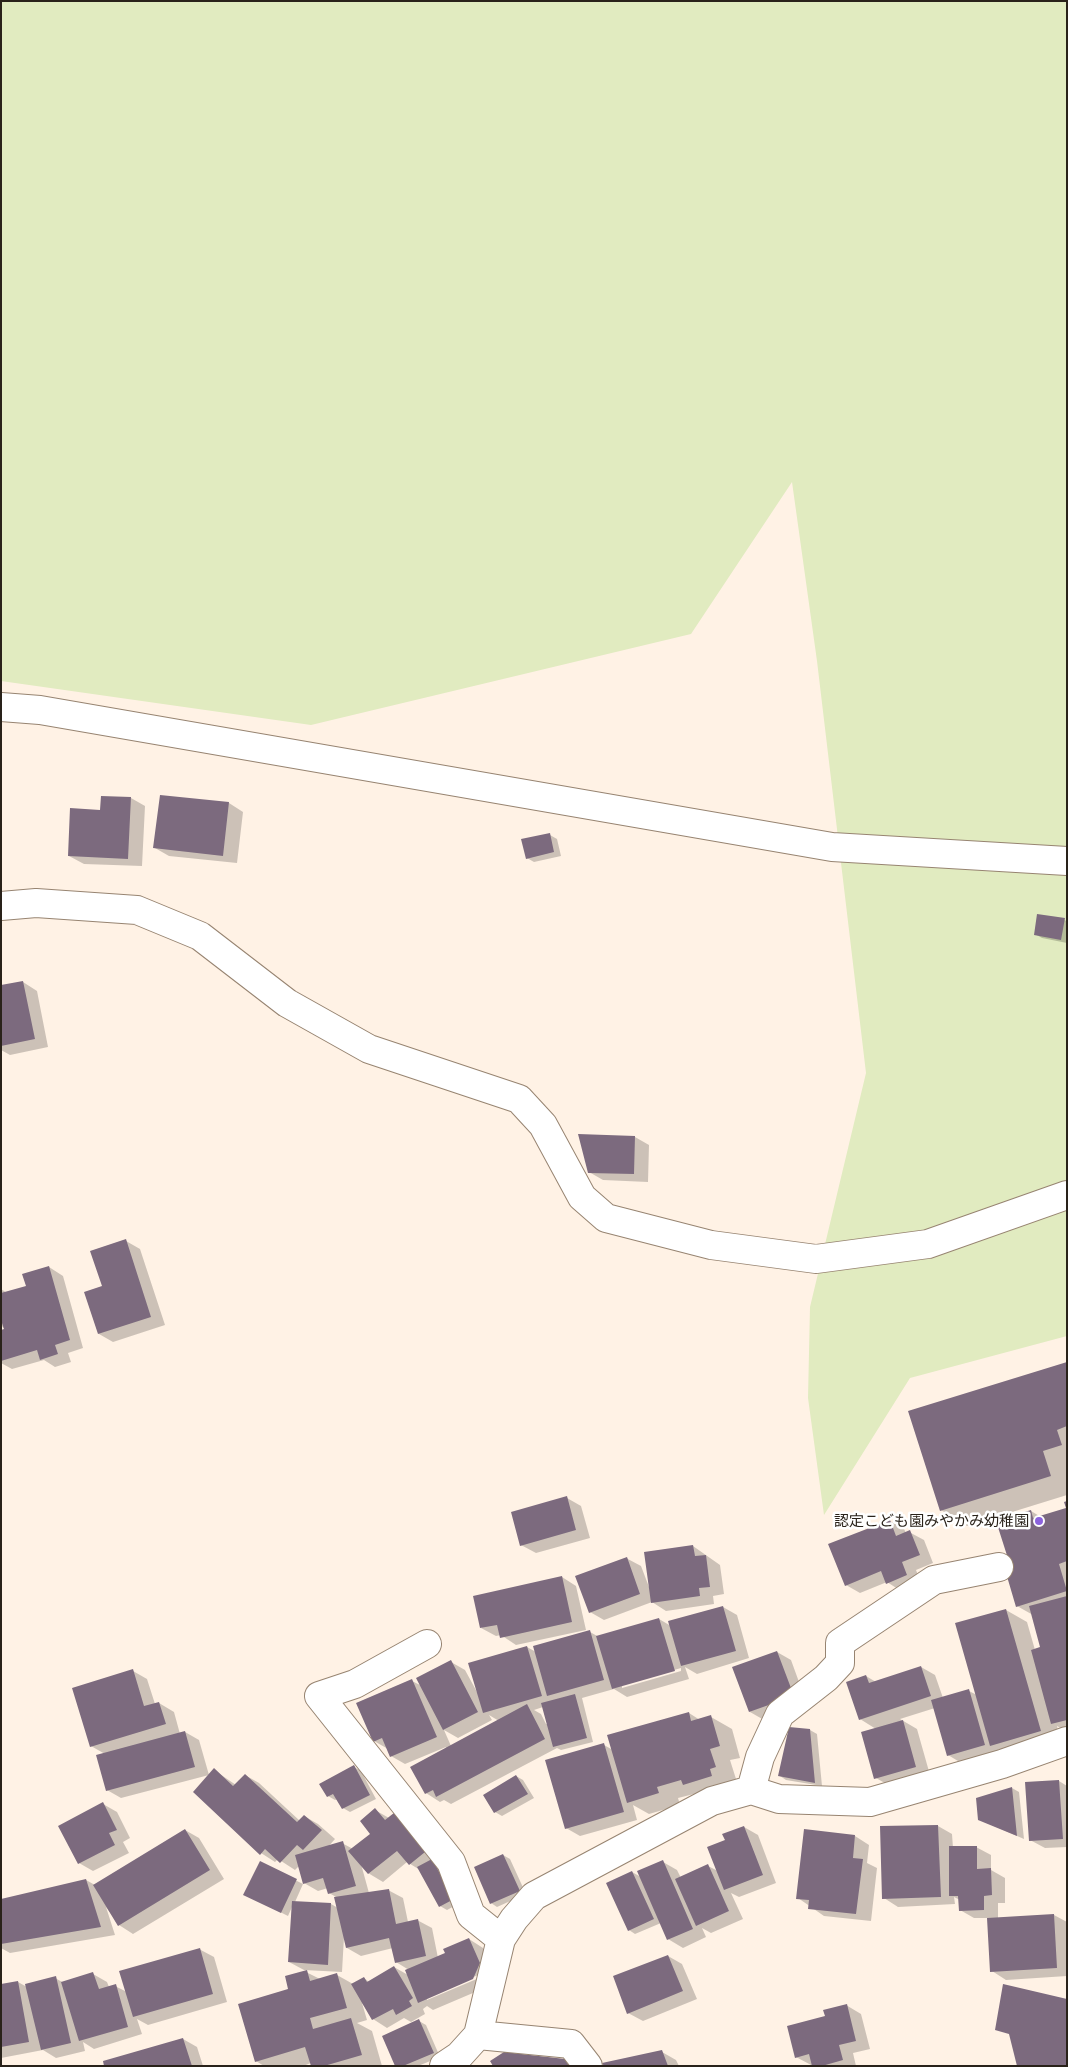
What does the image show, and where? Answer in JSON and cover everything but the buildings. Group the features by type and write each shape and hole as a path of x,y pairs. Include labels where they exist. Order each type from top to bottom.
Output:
{"street":[{"path":"1,707 50,712 832,847 1067,861"},
{"path":"1,906 36,903 137,910 200,936 287,1003 369,1049 519,1098 543,1125 582,1197 606,1218 711,1245 816,1259 928,1244 1067,1195"},
{"path":"751,1790 760,1757 780,1714 826,1678 840,1663 840,1644 934,1580 999,1567"},
{"path":"427,1644 355,1684 319,1696 452,1862 471,1915 501,1939"},
{"path":"444,2066 459,2056 478,2035 501,1939 514,1919 534,1896 712,1801 751,1790 779,1798 870,1802 1002,1764 1067,1741"},
{"path":"478,2035 571,2044 588,2066"}],"green space":[{"path":"1,1 1067,1 1067,1336 910,1378 824,1515 808,1398 810,1307 866,1073 817,661 792,482 691,634 311,725 1,681"}],"place":[{"name":"認定こども園みやかみ幼稚園","path":"1039,1521"}]}
